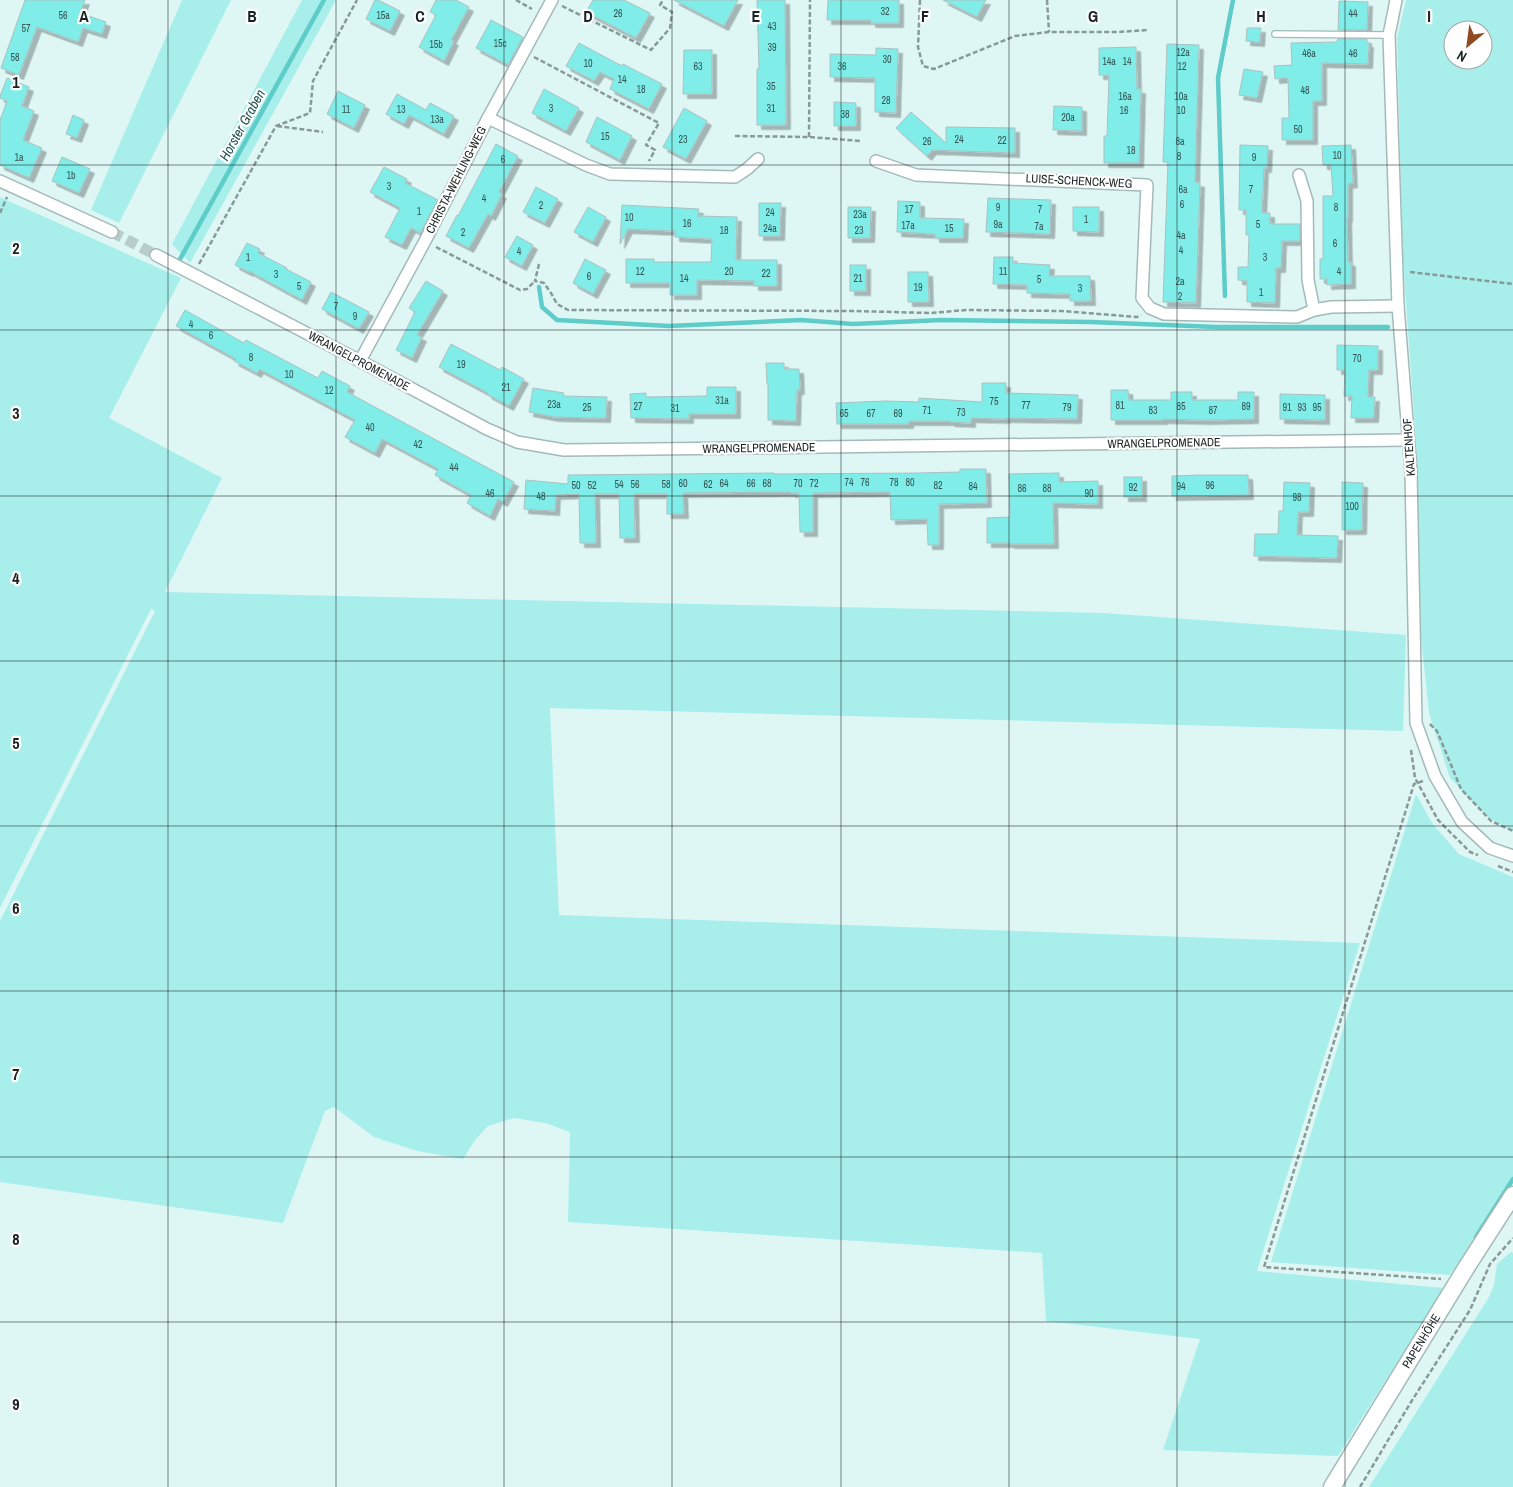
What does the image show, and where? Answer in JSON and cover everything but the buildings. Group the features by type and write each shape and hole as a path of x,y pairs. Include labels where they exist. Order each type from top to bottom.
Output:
{"main road":[{"name":"PAPENHÖHE","path":"1332,1487 1457,1282 1513,1195"}],"street":[{"name":"CHRISTA-WEHLING-WEG","path":"360,361 425,242 488,118 552,0"},
{"name":"KALTENHOF","path":"1396,0 1389,35 1398,306 1411,472 1416,723 1435,776 1462,822 1490,848 1513,856"},
{"path":"488,118 586,165 610,174 735,177 758,159"},
{"name":"LUISE-SCHENCK-WEG","path":"876,161 916,175 1147,185 1142,298 1150,308"},
{"path":"1299,176 1306,201 1308,280 1314,310"},
{"path":"0,181 112,232"},
{"name":"WRANGELPROMENADE","path":"156,255 360,361 487,430 517,442 564,450 1408,440"},
{"path":"1150,308 1164,314 1297,317 1314,310 1331,307 1398,306"}],"lane":[{"path":"1275,34 1389,35"}],"path":[{"path":"193,274 276,126 310,114 313,81 357,0"},
{"path":"516,0 544,15"},
{"path":"552,0 650,50 670,28 672,12 660,6 663,0"},
{"path":"809,137 810,0"},
{"path":"920,0 918,47 923,66 934,70 1015,36 1049,32 1148,30"},
{"path":"1047,0 1049,32"},
{"path":"524,52 659,123 646,145 655,150 643,175"},
{"path":"276,126 323,132"},
{"path":"735,136 809,137 861,141"},
{"path":"425,242 520,290 527,289 535,282 540,264"},
{"path":"1397,270 1513,284"},
{"path":"535,282 544,283 557,304 568,310 931,313 966,310 1062,311 1136,318 1150,308"},
{"path":"1416,710 1438,731 1461,789 1490,821 1513,831"},
{"path":"1435,776 1414,784 1264,1267 1451,1280 1457,1282"},
{"path":"1360,1487 1411,1402 1470,1310 1490,1264 1513,1238"}],"shaded area":[{"path":"182,0 231,0 119,223 91,210"},
{"path":"302,0 336,0 190,263 172,244"},
{"path":"1406,0 1513,0 1513,831 1489,818 1450,778 1429,713 1421,636 1415,428 1403,260 1397,38"},
{"path":"0,197 181,278 109,418 222,478 165,592 1105,613 1406,635 1403,731 550,708 559,915 1360,943 1257,1271 1444,1288 1338,1456 1163,1450 1200,1339 1046,1321 1042,1253 568,1222 570,1132 545,1123 514,1118 488,1126 475,1140 463,1159 417,1151 374,1137 334,1107 325,1111 283,1223 0,1182 0,921 155,611 151,609 0,908"},
{"path":"1416,794 1432,823 1459,854 1513,877 1513,1178 1450,1275 1271,1262"},
{"path":"1511,1252 1513,1253 1513,1487 1369,1487 1489,1297 1494,1285 1497,1264"}],"waterway":[{"name":"Horster Graben","path":"179,261 324,0"},
{"path":"1225,296 1218,78 1233,0"},
{"path":"539,287 542,307 557,320 669,326 801,320 853,324 941,320 1091,322 1216,327 1388,327"},
{"path":"1476,1237 1513,1179"}],"tunnel":[{"path":"112,232 156,255"}]}
